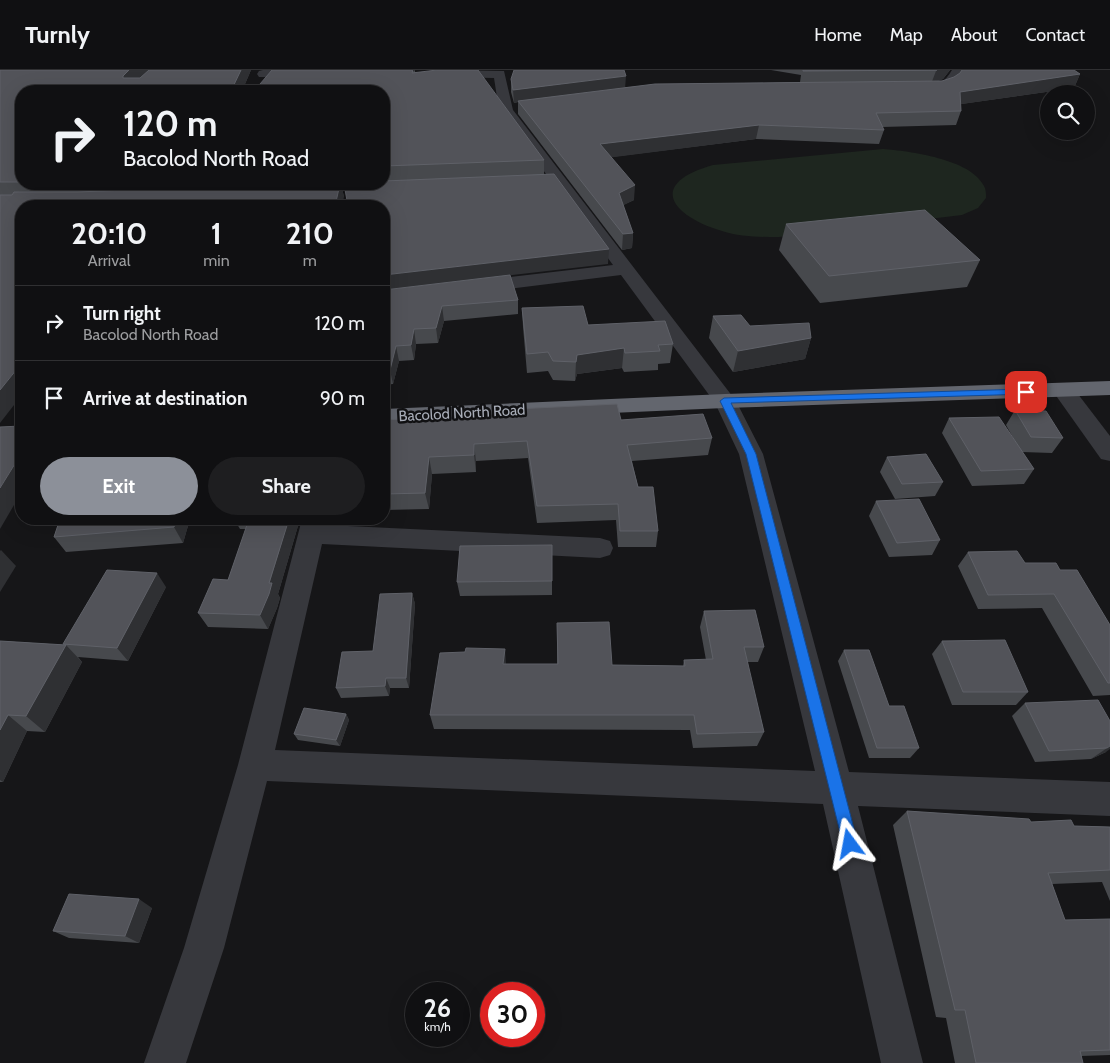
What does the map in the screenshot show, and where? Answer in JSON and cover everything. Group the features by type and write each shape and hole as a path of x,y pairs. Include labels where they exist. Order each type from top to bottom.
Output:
{"highway":[{"name":"Bacolod North Road","path":"390,416 724,401 1110,388"}],"street":[{"path":"904,90 942,88 951,83 958,70"},
{"path":"255,85 264,72 321,74"},
{"path":"426,74 500,74 506,110 724,401 751,454 837,790 902,1063"},
{"path":"506,110 526,108"},
{"path":"542,182 561,181"},
{"path":"461,288 624,269"},
{"path":"1063,390 1110,453"},
{"path":"165,1063 204,948 255,765 313,527 600,548"},
{"path":"255,765 837,790 1110,799"}],"shaded area":[{"path":"883,149 923,154 966,169 977,177 984,186 986,198 978,208 962,215 779,237 743,236 722,231 690,217 680,209 674,200 673,190 679,181 692,173 713,165"}],"building":[{"path":"0,70 129,70 123,78 140,78 149,70 241,70 234,85 15,85 15,182 0,182"},
{"path":"272,70 413,70 412,73 437,70 478,70 544,160 390,166 390,85 259,85"},
{"path":"514,70 624,70 626,76 513,90 511,79"},
{"path":"803,70 937,70 803,71"},
{"path":"962,70 1074,70 1080,74 960,92 961,111 876,113 884,130 759,125 600,144 635,185 619,193 633,233 623,234 518,101 655,84 942,81 954,77"},
{"path":"554,174 609,249 390,274 390,200 347,200 345,190 390,190 390,181"},
{"path":"127,190 339,190 336,200 15,200 15,371 0,390 0,195 12,195 14,192"},
{"path":"925,210 980,260 829,276 786,224"},
{"path":"510,275 518,300 442,306 436,328 414,329 411,345 396,346 390,370 390,289"},
{"path":"583,306 588,325 665,321 673,344 658,345 660,351 625,353 624,348 577,355 576,362 553,361 548,352 527,354 522,308"},
{"path":"741,315 750,326 809,323 811,338 738,351 713,316"},
{"path":"617,404 621,420 703,414 712,438 627,445 638,487 653,487 658,531 620,531 618,504 537,506 527,441 474,444 474,455 429,457 425,493 390,494 390,420 515,413 515,409"},
{"path":"1015,410 1046,411 1063,438 1031,437"},
{"path":"999,417 1034,469 981,471 949,418"},
{"path":"15,426 15,464 0,488 0,427"},
{"path":"926,454 943,482 902,484 887,457"},
{"path":"919,499 940,540 897,543 876,501"},
{"path":"58,525 175,525 174,527 54,537"},
{"path":"247,525 287,525 269,583 272,583 269,594 260,615 198,613 213,579 228,580"},
{"path":"552,545 552,581 457,582 460,546"},
{"path":"1017,551 1025,563 1056,563 1060,570 1077,570 1110,625 1110,683 1108,683 1054,594 988,595 968,552"},
{"path":"107,570 157,573 117,648 63,644"},
{"path":"412,593 406,678 386,678 385,686 336,688 342,652 373,651 380,594"},
{"path":"755,610 764,647 744,647 764,732 697,734 694,715 430,715 440,653 465,652 466,648 505,649 503,664 558,664 557,623 609,622 612,665 685,666 684,660 713,659 704,611"},
{"path":"1005,640 1028,692 963,692 942,641"},
{"path":"0,641 66,645 26,716 8,715 0,730"},
{"path":"844,650 869,650 889,706 904,706 919,748 877,748"},
{"path":"1098,700 1110,721 1110,746 1107,748 1049,751 1025,703"},
{"path":"304,708 346,714 336,740 294,734"},
{"path":"907,811 1029,819 1031,822 1071,820 1074,826 1110,827 1110,870 1048,873 1065,920 1110,919 1110,1050 1080,1051 1083,1063 976,1063 965,1010 955,1010"},
{"path":"69,894 139,899 125,936 53,931"}],"route":[{"path":"850,844 751,454 724,401 1026,392"}]}
